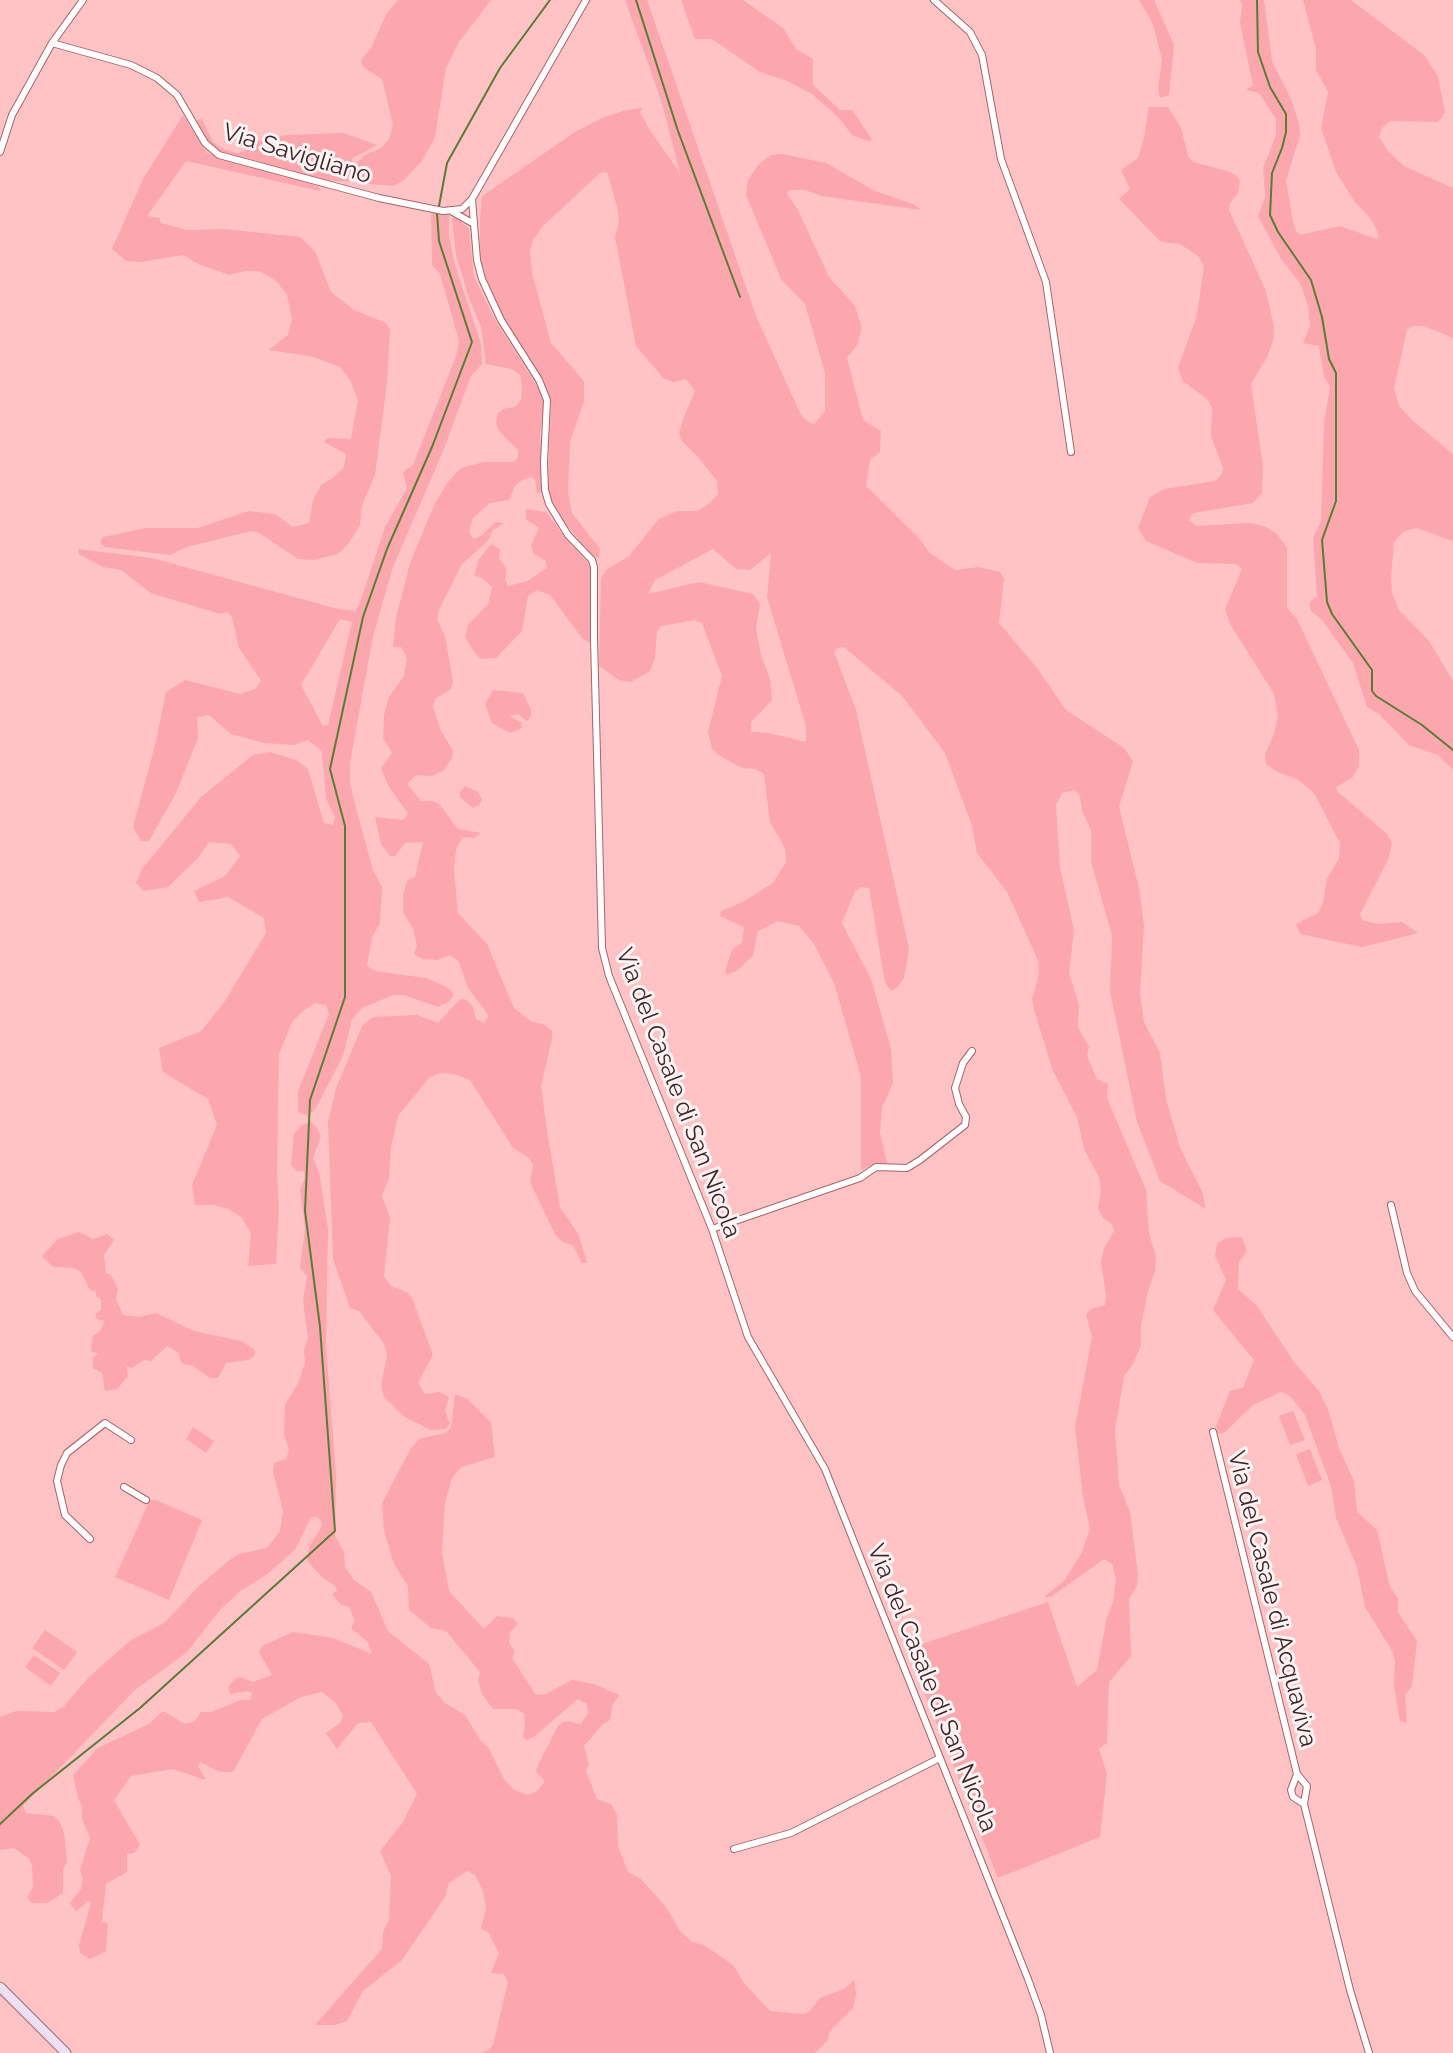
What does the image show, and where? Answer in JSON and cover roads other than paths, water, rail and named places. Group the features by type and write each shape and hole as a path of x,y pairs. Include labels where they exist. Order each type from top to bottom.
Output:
{"main road":[{"path":"0,1987 66,2053"}],"street":[{"path":"0,152 12,115 52,43 83,0"},
{"path":"447,211 462,209 472,199 586,0"},
{"path":"934,0 970,32 982,55 1001,159 1046,282 1071,452"},
{"name":"Via Savigliano","path":"52,43 131,65 157,78 177,95 205,143 219,155 379,198 447,211 474,224"},
{"name":"Via del Casale di San Nicola","path":"472,199 477,260 482,279 501,320 539,380 547,400 544,462 549,504 568,535 594,563 602,948 609,976 712,1229 748,1337 825,1469 1035,1997 1050,2053"},
{"path":"712,1229 860,1178 876,1167 907,1168 920,1160 965,1125 966,1117 955,1088 963,1063 972,1051"},
{"path":"1391,1205 1407,1273 1415,1291 1453,1337"},
{"path":"90,1539 65,1515 57,1481 61,1465 67,1453 105,1423 131,1440"},
{"name":"Via del Casale di Acquaviva","path":"1213,1432 1297,1774 1307,1786 1304,1804 1350,1990 1369,2053"},
{"path":"124,1487 146,1500"},
{"path":"734,1849 791,1833 940,1758"},
{"name":"Via del Casale di Acquaviva","path":"1297,1774 1291,1790 1293,1797 1304,1804"}],"waterway":[{"path":"439,206 447,163 500,68 550,0"},
{"path":"636,0 678,131 740,297"},
{"path":"1257,0 1258,52 1270,87 1286,114 1286,132 1272,173 1270,215 1311,280 1322,317 1329,359 1336,373 1336,501 1322,540 1327,602 1332,614 1372,670 1372,691 1376,696 1422,725 1453,750"},
{"path":"0,1824 32,1794 140,1708 335,1531 320,1327 305,1211 310,1100 345,997 345,826 330,769 363,617 387,549 432,447 472,342 439,241 437,213"}]}
